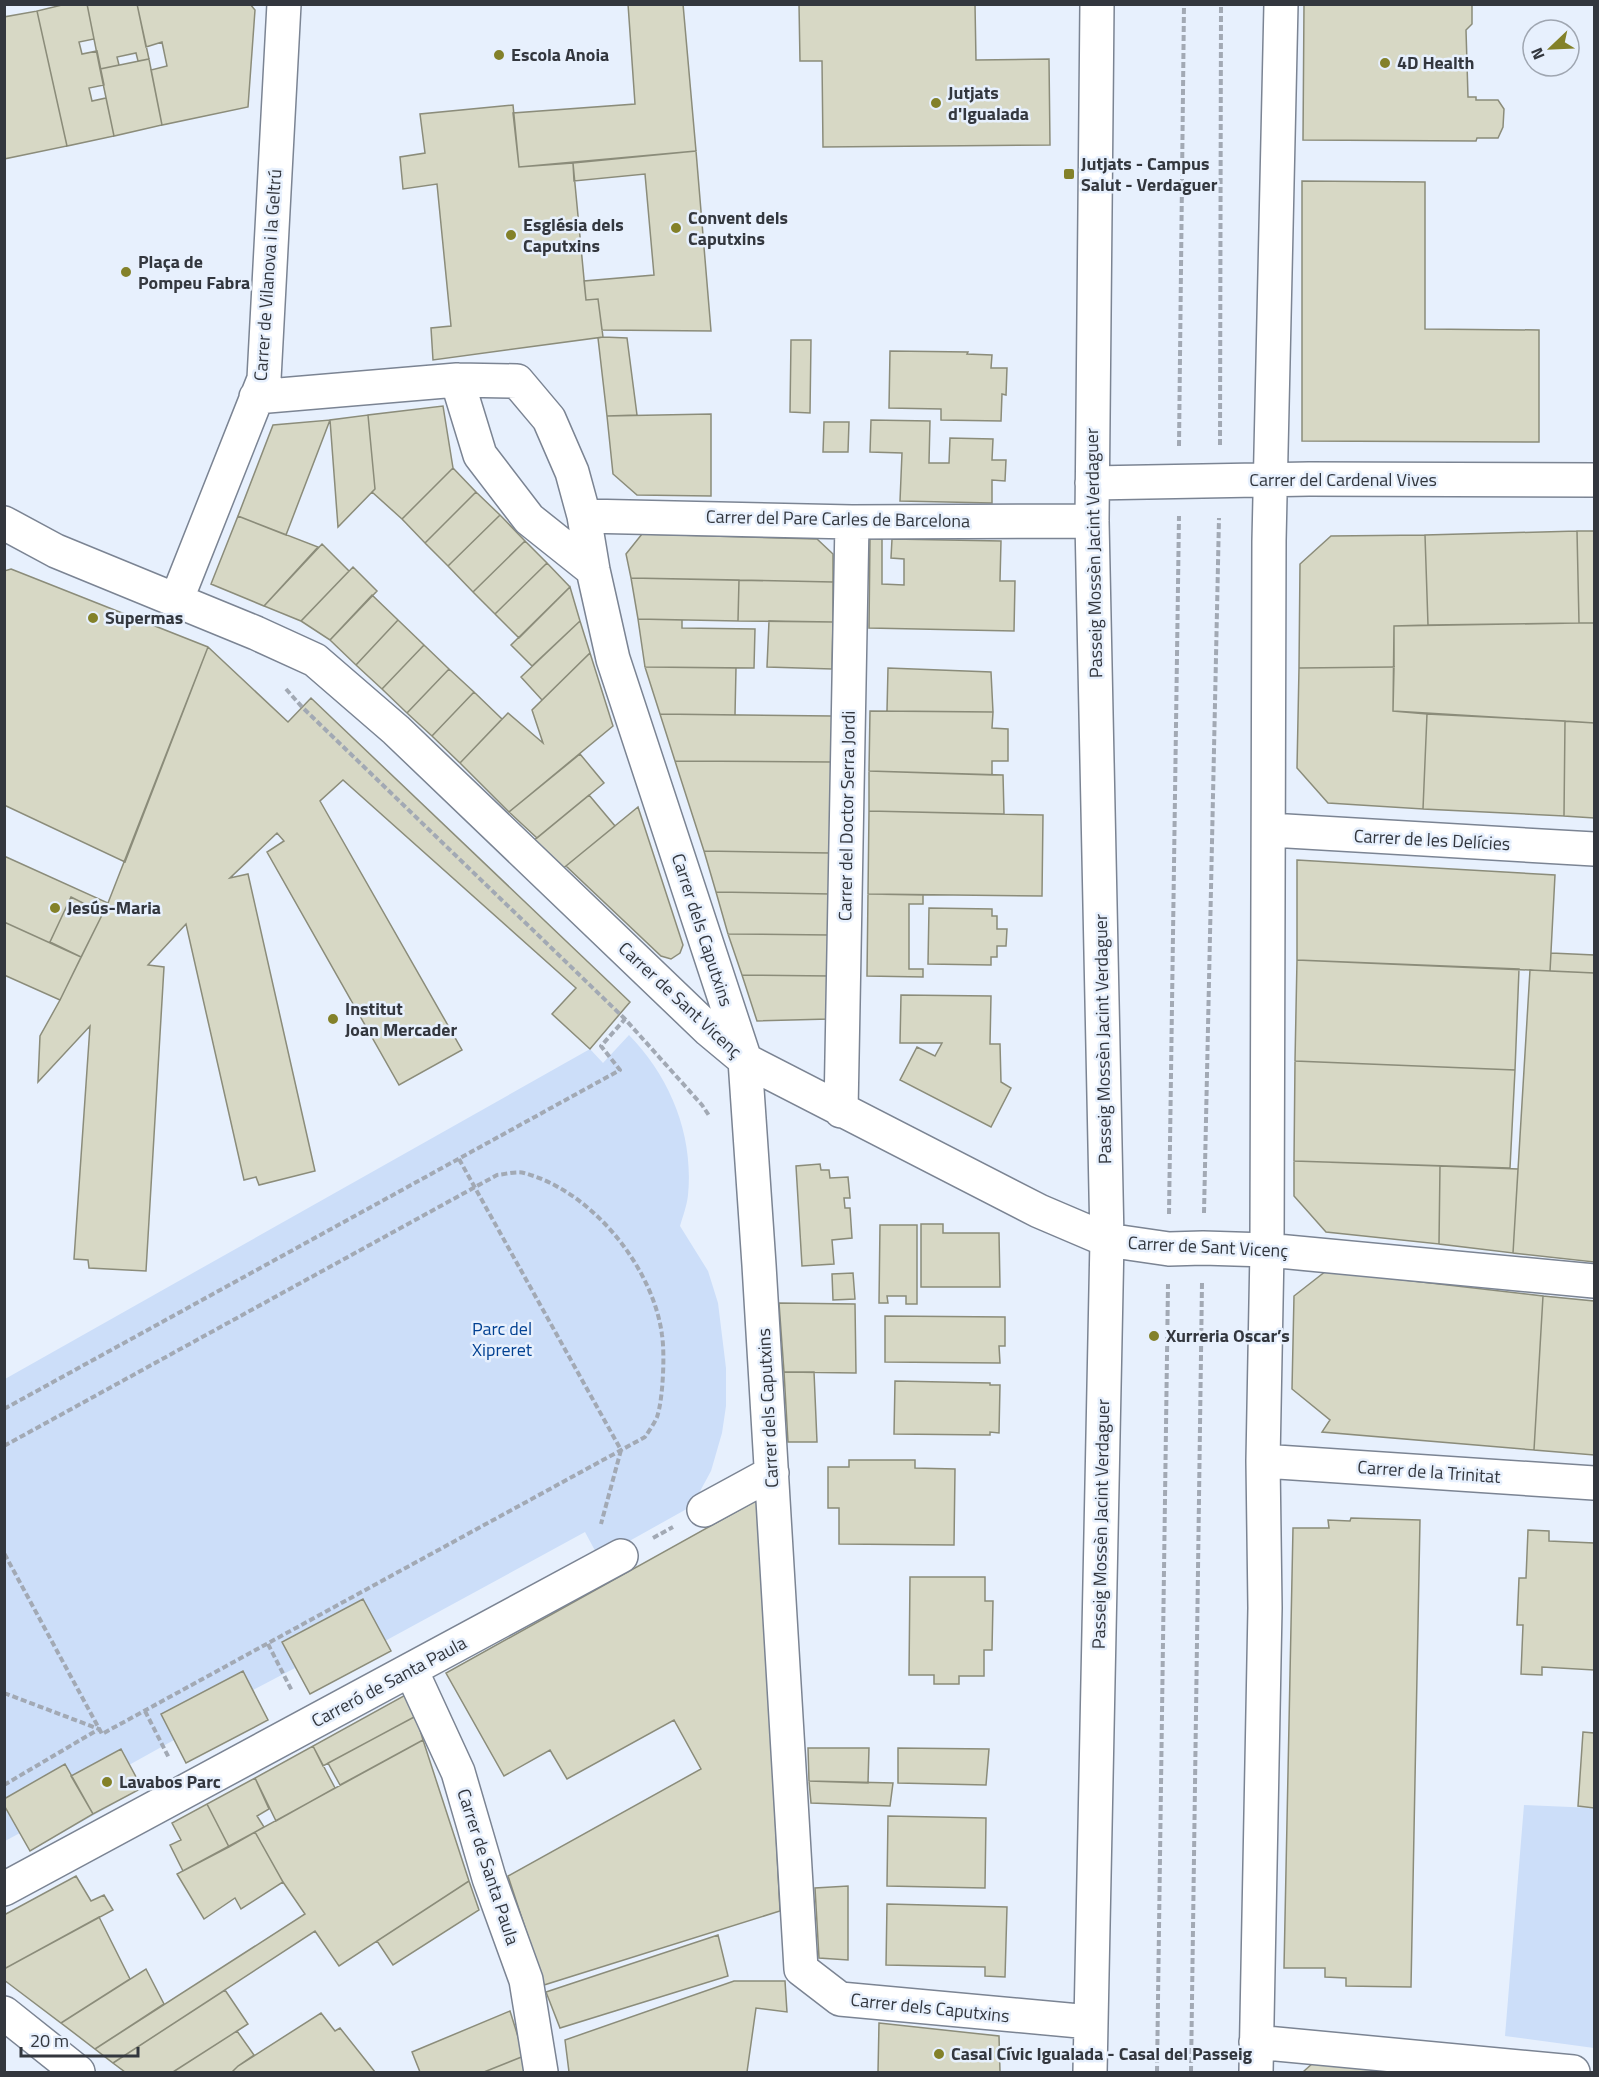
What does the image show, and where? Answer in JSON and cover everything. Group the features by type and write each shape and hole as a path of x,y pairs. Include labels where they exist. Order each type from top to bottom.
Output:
{"street":[{"name":"Carrer de Vilanova i la Geltrú","path":"176,601 264,379 284,4"},
{"name":"Passeig Mossèn Jacint Verdaguer","path":"1090,2073 1107,1240 1092,521 1097,4"},
{"path":"1281,4 1270,479 1267,1250 1263,1461 1265,1608 1256,2057 1573,2073"},
{"name":"Carrer dels Caputxins","path":"256,397 457,380 517,381 549,419 572,472 584,516 593,570 613,659 745,1060 801,1969 840,2000 1090,2022"},
{"path":"457,380 480,455 529,519 593,570"},
{"name":"Carrer del Cardenal Vives","path":"1092,483 1270,479 1594,480"},
{"name":"Carrer del Pare Carles de Barcelona","path":"584,516 852,522 1092,521"},
{"name":"Carrer del Doctor Serra Jordi","path":"841,1111 852,522"},
{"name":"Carrer de Sant Vicenç","path":"4,523 56,551 256,633 315,660 396,730 709,1030 745,1060 1039,1211 1107,1240 1169,1249 1267,1250 1594,1281"},
{"name":"Carrer de les Delícies","path":"1269,831 1594,849"},
{"name":"Carrer de la Trinitat","path":"1263,1461 1594,1483"},
{"path":"704,1510 772,1473"},
{"name":"Carreró de Santa Paula","path":"4,1889 621,1556"},
{"name":"Carrer de Santa Paula","path":"411,1670 458,1772 489,1878 526,1980 541,2073"},
{"path":"4,2013 78,2073"}],"path":[{"path":"1157,2073 1184,4"},
{"path":"1191,2073 1203,1248 1220,480 1221,4"},
{"path":"302,707 625,1019 702,1105"},
{"path":"4,1409 620,1070 601,1046 625,1019"},
{"path":"459,1159 621,1450 602,1523 592,1545 577,1552 588,1574"},
{"path":"4,1446 497,1175 522,1172 562,1188 595,1214 628,1250 651,1293 663,1336 662,1383 657,1417 645,1437 102,1734 4,1553"},
{"path":"621,1556 704,1510"},
{"path":"268,1644 310,1724"},
{"path":"4,1693 99,1729"},
{"path":"145,1711 186,1791"},
{"path":"4,1785 99,1729"}],"green space":[{"name":"Parc del Xipreret","path":"629,1035 644,1051 667,1088 683,1129 689,1173 687,1199 680,1226 708,1271 718,1303 726,1368 726,1406 722,1433 711,1471 692,1506 599,1558 585,1532 385,1641 391,1651 310,1694 295,1668 253,1690 268,1720 186,1763 174,1740 129,1765 142,1788 30,1851 20,1833 5,1841 5,1379 590,1049 603,1063"},
{"path":"1524,1805 1594,1808 1594,2048 1505,2036"}],"building":[{"path":"66,4 87,4 94,39 79,42 82,54 97,51 104,85 89,88 92,101 106,98 114,136 67,146 37,11"},
{"path":"87,4 137,4 149,59 138,61 136,53 117,57 119,65 100,69"},
{"path":"137,4 250,4 255,10 248,107 162,125 151,70 167,66 162,42 146,47"},
{"path":"628,4 683,4 696,151 519,167 513,113 635,104"},
{"name":"Jutjats d'Igualada","path":"799,4 975,4 976,60 1049,59 1050,145 823,147 822,61 800,61"},
{"name":"4D Health","path":"1304,4 1472,4 1472,24 1466,30 1468,97 1476,97 1476,100 1498,100 1504,109 1503,127 1498,138 1477,138 1476,141 1303,140"},
{"path":"37,11 67,146 4,159 4,17"},
{"path":"149,59 162,125 114,136 100,69"},
{"name":"Església dels Caputxins","path":"513,105 519,167 573,163 586,300 598,299 603,337 433,360 431,328 451,326 437,184 403,189 400,157 425,153 420,114"},
{"name":"Convent dels Caputxins","path":"696,151 711,331 602,330 598,299 586,300 584,281 654,275 645,174 574,181 573,163"},
{"path":"1302,181 1425,182 1425,329 1539,330 1539,442 1302,441"},
{"path":"598,338 627,338 637,415 607,416"},
{"path":"791,340 811,340 810,413 790,412"},
{"path":"890,351 968,352 967,354 992,355 991,368 1007,368 1006,395 1002,394 1001,421 941,420 941,409 889,408"},
{"path":"443,406 453,468 402,519 372,492 375,489 368,415"},
{"path":"711,414 711,496 637,495 613,474 607,416"},
{"path":"368,415 375,489 338,527 330,420"},
{"path":"330,420 286,535 238,516 273,425"},
{"path":"871,420 930,421 929,463 949,463 950,438 993,439 992,460 1006,460 1005,481 992,480 992,503 900,501 902,453 870,452"},
{"path":"824,422 849,422 848,452 823,452"},
{"path":"453,468 476,492 425,543 402,519"},
{"path":"476,492 500,515 448,566 425,543"},
{"path":"500,515 525,541 473,592 448,566"},
{"path":"238,516 318,547 264,606 211,584"},
{"path":"1577,531 1579,623 1428,625 1425,535"},
{"path":"1577,531 1594,531 1594,623 1579,623"},
{"path":"642,534 817,539 833,554 833,582 631,578 626,554"},
{"path":"1425,535 1428,625 1394,626 1394,667 1299,668 1300,564 1331,536"},
{"path":"870,538 882,539 882,584 904,585 904,559 891,558 892,539 1001,541 1000,581 1015,581 1014,631 869,628"},
{"path":"525,541 547,563 495,614 473,592"},
{"path":"322,544 349,571 301,621 264,606"},
{"path":"547,563 570,587 519,638 495,614"},
{"path":"353,567 377,591 330,640 301,621"},
{"path":"11,569 208,647 125,862 4,805 4,571"},
{"path":"631,578 739,580 738,621 638,619"},
{"path":"739,580 833,582 833,622 738,621"},
{"path":"570,587 580,621 532,666 511,645"},
{"path":"372,595 398,620 356,665 330,640"},
{"path":"638,619 682,620 682,628 755,629 754,668 645,667"},
{"path":"398,620 424,645 382,689 356,665"},
{"path":"580,621 590,653 542,700 521,677"},
{"path":"769,621 833,622 832,669 767,667"},
{"path":"1594,623 1594,723 1393,711 1394,626"},
{"path":"424,645 449,669 407,713 382,689"},
{"path":"208,647 288,722 311,698 630,1002 590,1049 552,1014 576,988 343,780 320,801 462,1050 399,1085 267,852 284,841 277,833 230,878 248,874 315,1171 259,1185 256,1177 244,1180 186,924 148,965 164,967 146,1271 89,1268 88,1260 74,1259 90,1026 38,1082 40,1036 108,903"},
{"path":"590,653 613,726 509,812 460,763 508,713 543,743 532,710"},
{"path":"645,667 736,668 735,715 660,714"},
{"path":"1394,667 1393,711 1427,714 1423,809 1328,803 1297,768 1299,668"},
{"path":"888,668 991,672 993,712 887,711"},
{"path":"449,669 474,692 432,736 407,713"},
{"path":"474,692 502,719 460,763 432,736"},
{"path":"870,711 993,712 992,728 1008,729 1008,761 992,761 992,775 869,771"},
{"path":"660,714 832,716 831,762 675,761"},
{"path":"1427,714 1565,721 1564,816 1423,809"},
{"path":"1565,721 1594,723 1594,818 1564,816"},
{"path":"580,754 604,783 537,838 509,812"},
{"path":"675,761 831,762 830,853 704,851"},
{"path":"869,771 1003,775 1004,814 869,811"},
{"path":"589,795 615,826 561,870 533,841"},
{"path":"638,807 683,945 680,953 671,959 661,956 566,866"},
{"path":"869,811 1043,815 1042,896 868,894"},
{"path":"704,851 830,853 830,894 716,892"},
{"name":"Jesús-Maria","path":"4,856 108,903 81,957 4,922"},
{"path":"1297,860 1555,875 1550,971 1297,960"},
{"path":"716,892 830,894 829,935 728,934"},
{"path":"868,894 923,895 923,904 909,904 909,969 923,969 923,977 867,976"},
{"path":"71,897 103,913 81,957 50,942"},
{"path":"929,908 992,909 992,916 997,916 997,929 1007,929 1006,946 997,946 997,957 991,957 991,965 928,964"},
{"path":"4,922 81,957 60,1000 4,975"},
{"path":"728,934 829,935 830,976 742,975"},
{"path":"1551,953 1594,955 1594,973 1550,971"},
{"path":"1297,960 1519,969 1515,1070 1295,1061"},
{"path":"1530,970 1594,973 1594,1262 1513,1253"},
{"path":"742,975 830,976 829,1019 757,1021"},
{"path":"901,995 991,996 990,1044 1000,1044 1001,1082 1011,1088 991,1127 900,1080 917,1047 935,1056 942,1043 900,1043"},
{"path":"1295,1061 1515,1070 1510,1168 1294,1161"},
{"path":"1294,1161 1440,1166 1439,1244 1326,1232 1294,1196"},
{"path":"820,1164 821,1170 829,1170 830,1178 848,1177 850,1198 844,1198 845,1208 850,1208 852,1238 832,1240 834,1264 802,1266 796,1166"},
{"path":"1440,1166 1518,1169 1513,1253 1439,1244"},
{"path":"921,1224 943,1224 943,1233 999,1233 1000,1287 921,1287"},
{"path":"880,1225 917,1225 917,1304 906,1304 906,1296 887,1296 888,1303 879,1303"},
{"path":"1326,1271 1543,1296 1534,1450 1322,1432 1330,1420 1292,1389 1294,1296"},
{"path":"853,1273 855,1299 833,1300 832,1274"},
{"path":"1543,1296 1594,1301 1594,1455 1534,1450"},
{"path":"779,1303 855,1304 856,1373 784,1372"},
{"path":"885,1316 1005,1317 1005,1346 999,1346 1000,1363 885,1362"},
{"path":"784,1372 814,1372 817,1442 788,1442"},
{"path":"895,1381 1000,1385 999,1433 990,1432 990,1435 894,1434"},
{"path":"849,1460 915,1460 915,1468 955,1469 954,1545 839,1544 839,1508 828,1508 828,1467 849,1467"},
{"path":"759,1499 780,1911 544,1985 508,1876 701,1769 674,1720 567,1779 550,1750 504,1776 446,1673"},
{"path":"1351,1518 1420,1520 1411,1987 1346,1986 1346,1978 1325,1977 1325,1968 1284,1968 1293,1528 1329,1528 1328,1520 1350,1521"},
{"path":"1528,1530 1549,1531 1549,1541 1594,1543 1594,1670 1542,1667 1542,1675 1521,1674 1523,1625 1517,1625 1519,1578 1526,1578"},
{"path":"910,1577 985,1577 985,1601 993,1601 992,1650 984,1650 984,1676 959,1676 959,1684 934,1684 934,1675 909,1675"},
{"path":"363,1599 391,1651 310,1694 282,1642"},
{"path":"243,1671 268,1720 186,1763 161,1714"},
{"path":"409,1693 416,1716 323,1766 313,1746"},
{"path":"416,1716 423,1740 340,1785 328,1763"},
{"path":"1583,1732 1594,1733 1594,1808 1578,1806"},
{"path":"423,1740 469,1881 339,1966 315,1931 113,2063 95,2049 305,1914 283,1882 255,1832"},
{"path":"313,1746 335,1788 276,1821 255,1778"},
{"path":"808,1748 869,1748 868,1783 809,1781"},
{"path":"898,1748 989,1749 986,1785 898,1783"},
{"name":"Lavabos Parc","path":"121,1749 142,1788 93,1814 71,1776"},
{"path":"65,1764 93,1814 30,1851 4,1805 4,1799"},
{"path":"255,1778 269,1809 257,1816 264,1827 229,1847 207,1804"},
{"path":"809,1781 893,1783 890,1806 811,1803"},
{"path":"207,1804 229,1847 183,1871 170,1845 181,1840 172,1823"},
{"path":"888,1816 986,1818 985,1888 887,1886"},
{"path":"255,1832 283,1882 241,1909 235,1898 204,1919 177,1874"},
{"path":"76,1876 91,1901 104,1895 113,1910 4,1969 4,1915"},
{"path":"469,1881 479,1910 393,1965 377,1941"},
{"path":"848,1886 848,1960 819,1958 815,1888"},
{"path":"887,1904 1007,1907 1005,1977 985,1976 985,1967 886,1965"},
{"path":"99,1917 130,1979 61,2023 4,1980 4,1969"},
{"path":"718,1935 728,1976 560,2028 546,1992"},
{"path":"146,1969 164,2004 95,2049 61,2023"},
{"path":"734,1981 785,1981 787,2012 756,2008 747,2072 569,2072 565,2040"},
{"path":"225,1990 248,2024 173,2072 125,2072 113,2063"},
{"path":"510,2011 524,2056 484,2072 420,2072 412,2052"},
{"path":"321,2013 335,2031 340,2028 375,2072 232,2072 238,2066"},
{"name":"Casal Cívic Igualada - Casal del Passeig","path":"879,2023 999,2036 1000,2072 878,2072"},
{"path":"237,2031 254,2055 232,2072 173,2072"},
{"path":"524,2056 527,2072 484,2072"},
{"path":"1313,2063 1387,2069 1387,2072 1303,2072"}],"place":[{"name":"Escola Anoia","path":"499,55"},
{"name":"4D Health","path":"1385,63"},
{"name":"Jutjats d'Igualada","path":"936,103"},
{"name":"Jutjats - Campus Salut - Verdaguer","path":"1069,174"},
{"name":"Convent dels Caputxins","path":"676,228"},
{"name":"Església dels Caputxins","path":"511,235"},
{"name":"Plaça de Pompeu Fabra","path":"126,272"},
{"name":"Supermas","path":"93,618"},
{"name":"Jesús-Maria","path":"55,908"},
{"name":"Institut Joan Mercader","path":"333,1019"},
{"name":"Xurreria Oscar’s","path":"1154,1336"},
{"name":"Lavabos Parc","path":"107,1782"},
{"name":"Casal Cívic Igualada - Casal del Passeig","path":"939,2054"}]}
